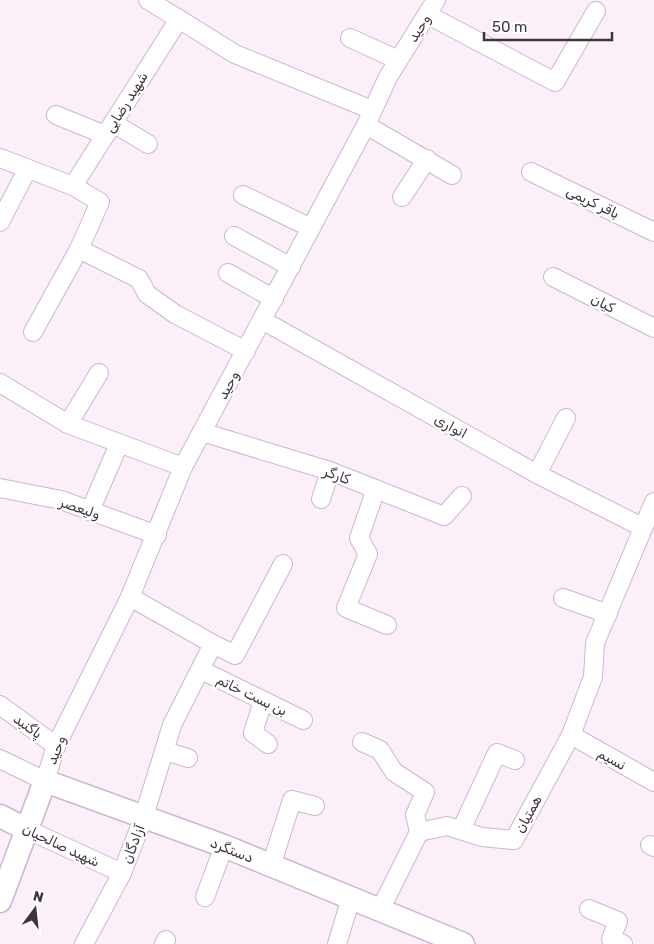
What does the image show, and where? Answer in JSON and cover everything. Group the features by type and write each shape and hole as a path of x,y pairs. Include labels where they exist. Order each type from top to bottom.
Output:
{"street":[{"path":"148,0 235,54 369,118 452,175"},
{"path":"432,8 555,82 596,11"},
{"name":"وحید","path":"44,782 56,746 130,596 157,535 183,467 291,267 398,60 432,8"},
{"name":"شهید رضایی","path":"72,186 179,18"},
{"path":"350,38 398,60"},
{"path":"56,115 109,129 148,144"},
{"path":"0,158 72,186 100,202 79,249 33,332"},
{"path":"402,197 427,159"},
{"path":"0,222 27,170"},
{"name":"باقر کریمی","path":"531,172 654,232"},
{"path":"243,195 311,228"},
{"path":"234,236 291,267"},
{"path":"79,249 139,279 147,294 175,314 246,351"},
{"path":"228,273 274,299"},
{"name":"کیان","path":"553,277 654,328"},
{"name":"انواری","path":"262,320 537,474 642,527"},
{"path":"68,424 99,373"},
{"path":"0,383 68,424 183,467"},
{"path":"537,474 566,418"},
{"name":"کارگر","path":"202,432 330,471 444,516 462,496"},
{"path":"90,511 119,444"},
{"path":"321,499 330,471"},
{"name":"ولیعصر","path":"0,490 61,500 157,535"},
{"path":"376,490 359,538 368,554 346,608 387,625"},
{"name":"همتیان","path":"419,832 447,826 482,837 514,840 571,735 593,677 595,643 654,502"},
{"path":"130,596 235,655 283,564"},
{"path":"563,598 608,614"},
{"name":"آزادگان","path":"84,944 122,873 144,816 172,725 213,644"},
{"name":"بن بست خاتم","path":"201,670 303,720"},
{"path":"263,700 253,733 268,744"},
{"name":"پاگنبد","path":"0,705 56,746"},
{"name":"نسیم","path":"571,735 654,782"},
{"path":"362,742 380,750 394,772 425,792 414,815 419,832 380,910"},
{"path":"165,751 188,758"},
{"path":"461,830 497,753 515,760"},
{"name":"دستگرد","path":"0,759 44,782 224,846 463,944"},
{"path":"0,901 44,782"},
{"path":"271,866 292,800 315,806"},
{"name":"شهید صالحیان","path":"0,816 122,873"},
{"path":"205,897 224,846"},
{"path":"343,942 352,898"},
{"path":"589,909 618,920 611,938 623,944"}]}
